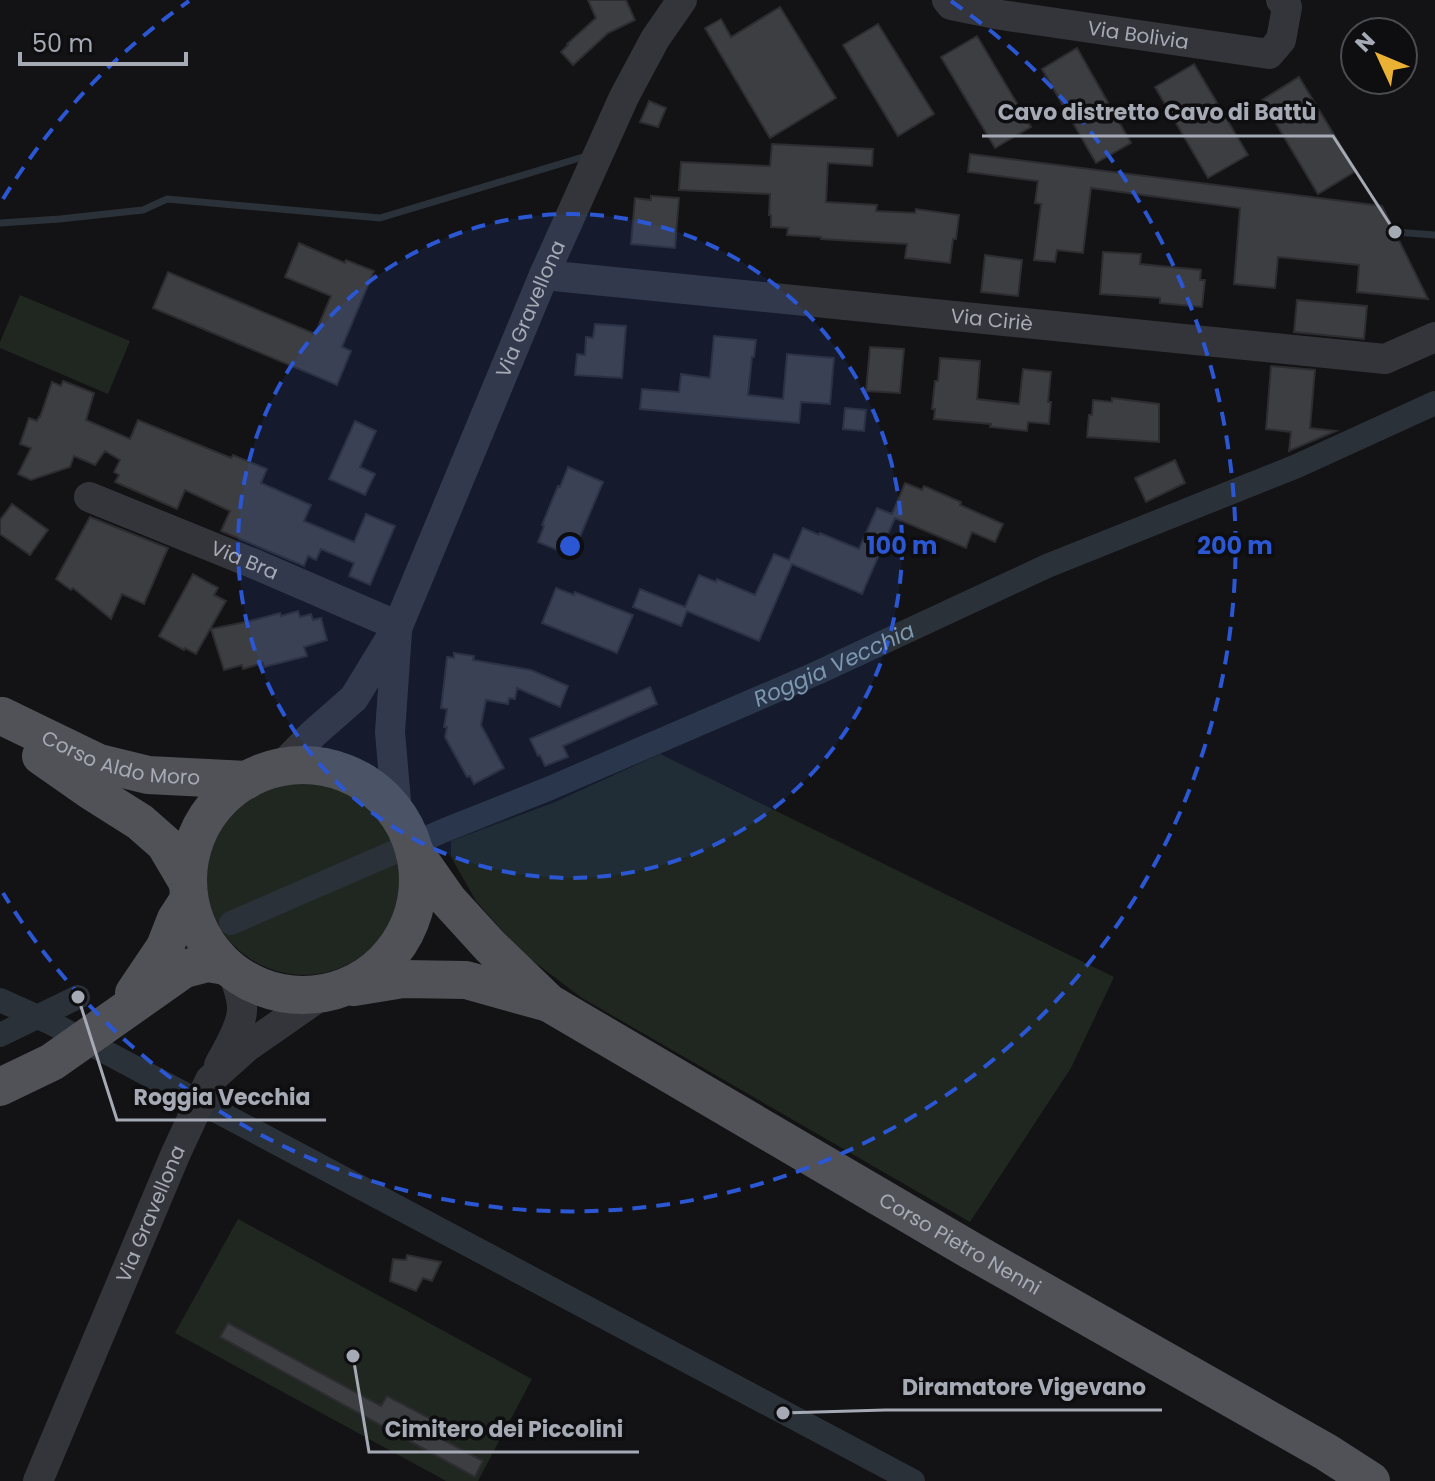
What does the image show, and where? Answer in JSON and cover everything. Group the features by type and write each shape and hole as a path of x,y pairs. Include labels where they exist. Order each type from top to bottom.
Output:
{"main road":[{"name":"Corso Aldo Moro","path":"1,715 99,763 148,775 264,774"},
{"name":"Corso Aldo Moro","path":"1,715 39,755 140,822 165,844 188,891"},
{"path":"306,765 333,769 357,778 379,793 409,837 419,881 415,910 404,936 387,959 365,977 331,992 299,996 276,993 254,985 230,969 209,947 196,924 188,891 191,852 203,823 222,798 264,774 306,765"},
{"name":"Corso Pietro Nenni","path":"409,837 448,900 549,1003 970,1250 1326,1452 1371,1481"},
{"path":"118,1014 165,947 188,891"},
{"path":"0,1087 52,1062 184,969 207,963 230,969"},
{"name":"Corso Pietro Nenni","path":"331,992 403,979 466,980 549,1003"}],"street":[{"name":"Via Gravellona","path":"264,774 354,698 398,626 544,275 624,97 655,39 682,0"},
{"name":"Via Bolivia","path":"947,0 951,5 1001,15 1056,12 1269,54 1281,40 1287,7 1281,0"},
{"name":"Via Ciriè","path":"544,275 1385,359 1435,337"},
{"name":"Via Bra","path":"89,497 398,626"},
{"name":"Via Gravellona","path":"398,626 390,732 409,837"},
{"path":"210,1081 234,1038 242,1011 239,991 230,969"},
{"name":"Via Gravellona","path":"38,1481 193,1113 210,1081 247,1047 331,992"}],"shaded area":[{"path":"20,295 130,341 108,394 0,348"},
{"path":"660,754 1114,977 1071,1068 970,1222 582,998 521,952 476,901 451,857 451,841 555,802"},
{"path":"304,779 341,787 373,808 394,840 402,877 394,914 373,946 341,967 304,975 267,967 235,946 214,914 206,877 214,840 235,808 267,787"},
{"path":"238,1219 532,1379 478,1481 446,1481 175,1333"}],"building":[{"path":"588,0 626,0 635,20 608,33 573,65 561,52 596,18"},
{"path":"780,7 836,98 770,138 705,28 721,19 731,37"},
{"path":"878,24 934,114 898,136 843,45"},
{"path":"977,36 1031,127 995,148 941,57"},
{"path":"1077,48 1131,143 1096,163 1042,69"},
{"path":"1194,64 1248,155 1208,178 1155,87"},
{"path":"1299,77 1356,171 1318,194 1262,100"},
{"path":"649,101 666,108 658,127 640,122"},
{"path":"772,144 873,149 872,166 828,163 826,202 877,205 876,211 915,213 916,209 959,215 950,263 905,258 907,244 787,235 788,228 771,227 770,194 679,190 681,162 770,166"},
{"path":"970,154 1382,206 1428,299 1357,292 1359,265 1278,257 1275,288 1234,284 1240,208 1091,188 1083,253 1057,250 1055,262 1034,260 1041,204 1035,203 1038,181 968,172"},
{"path":"651,196 679,198 675,248 631,244 635,198 651,200"},
{"path":"299,243 345,263 346,260 374,271 342,347 351,351 337,385 153,308 168,272 315,334 331,296 285,277"},
{"path":"1103,252 1141,254 1140,264 1201,270 1200,280 1205,280 1202,307 1160,303 1160,298 1100,294"},
{"path":"985,255 1022,260 1018,296 981,292"},
{"path":"1297,300 1367,306 1364,339 1294,332"},
{"path":"595,324 626,326 622,378 575,375 577,354 585,355 586,337 593,338"},
{"path":"714,336 756,340 748,395 783,399 787,354 834,358 830,404 801,402 799,423 640,409 642,389 679,392 681,374 710,378"},
{"path":"870,347 904,349 900,393 866,391"},
{"path":"940,358 980,361 977,399 1019,404 1023,369 1051,372 1049,424 1028,422 1027,431 934,419 935,409 932,409"},
{"path":"1271,366 1315,370 1310,428 1336,431 1289,451 1291,432 1266,429"},
{"path":"63,381 94,393 86,420 130,439 138,420 231,458 233,455 267,469 261,483 311,505 304,521 354,542 366,514 395,526 370,585 349,576 354,563 321,549 316,560 308,556 304,566 221,531 230,511 185,490 177,509 115,482 119,475 114,472 120,460 105,451 95,465 74,456 70,467 31,480 18,474 31,448 20,444 29,418 37,421 52,382 61,386"},
{"path":"1112,398 1159,404 1159,442 1087,437 1093,400 1112,402"},
{"path":"845,408 866,410 864,431 843,429"},
{"path":"355,421 376,431 360,467 375,474 365,495 329,479"},
{"path":"1175,460 1185,483 1146,502 1135,478"},
{"path":"568,467 603,482 572,556 538,542 542,525"},
{"path":"905,483 922,490 924,486 1003,524 995,542 972,532 966,548 895,518 862,594 792,564 759,641 687,611 681,626 633,607 640,589 685,607 699,575 755,595 774,554 789,560 803,528 859,549 877,508 892,514"},
{"path":"12,504 48,530 30,555 0,534 0,520"},
{"path":"90,517 168,548 144,604 122,594 111,619 73,588 71,590 56,579"},
{"path":"193,574 218,588 214,595 226,601 196,654 159,636"},
{"path":"556,588 574,595 575,592 633,615 617,653 542,623"},
{"path":"298,611 300,617 311,614 313,620 321,618 327,640 304,647 307,656 264,667 263,663 224,670 211,629"},
{"path":"454,653 474,656 473,660 531,670 568,686 560,707 517,688 515,699 509,698 508,704 486,700 481,725 504,768 474,784 445,737 447,709 441,708 447,657 454,658"},
{"path":"650,687 657,704 563,746 568,757 545,766 538,756 530,739"},
{"path":"407,1255 441,1262 432,1281 423,1278 416,1291 390,1281 393,1259 406,1260"},
{"path":"228,1323 381,1406 387,1396 437,1422 435,1425 442,1429 438,1437 483,1461 475,1477 220,1337"}],"waterway":[{"path":"0,223 143,210 167,199 380,218 583,157"},
{"path":"1395,232 1435,235"},
{"name":"Roggia Vecchia","path":"231,923 817,673 1047,566 1297,466 1435,403"},
{"name":"Roggia Vecchia","path":"0,1035 78,997"},
{"path":"0,1000 49,1022 913,1481"}],"place":[{"name":"Cavo distretto Cavo di Battù","path":"1395,232"},
{"name":"Roggia Vecchia","path":"78,997"},
{"name":"Cimitero dei Piccolini","path":"353,1356"},
{"name":"Diramatore Vigevano","path":"783,1413"}]}
